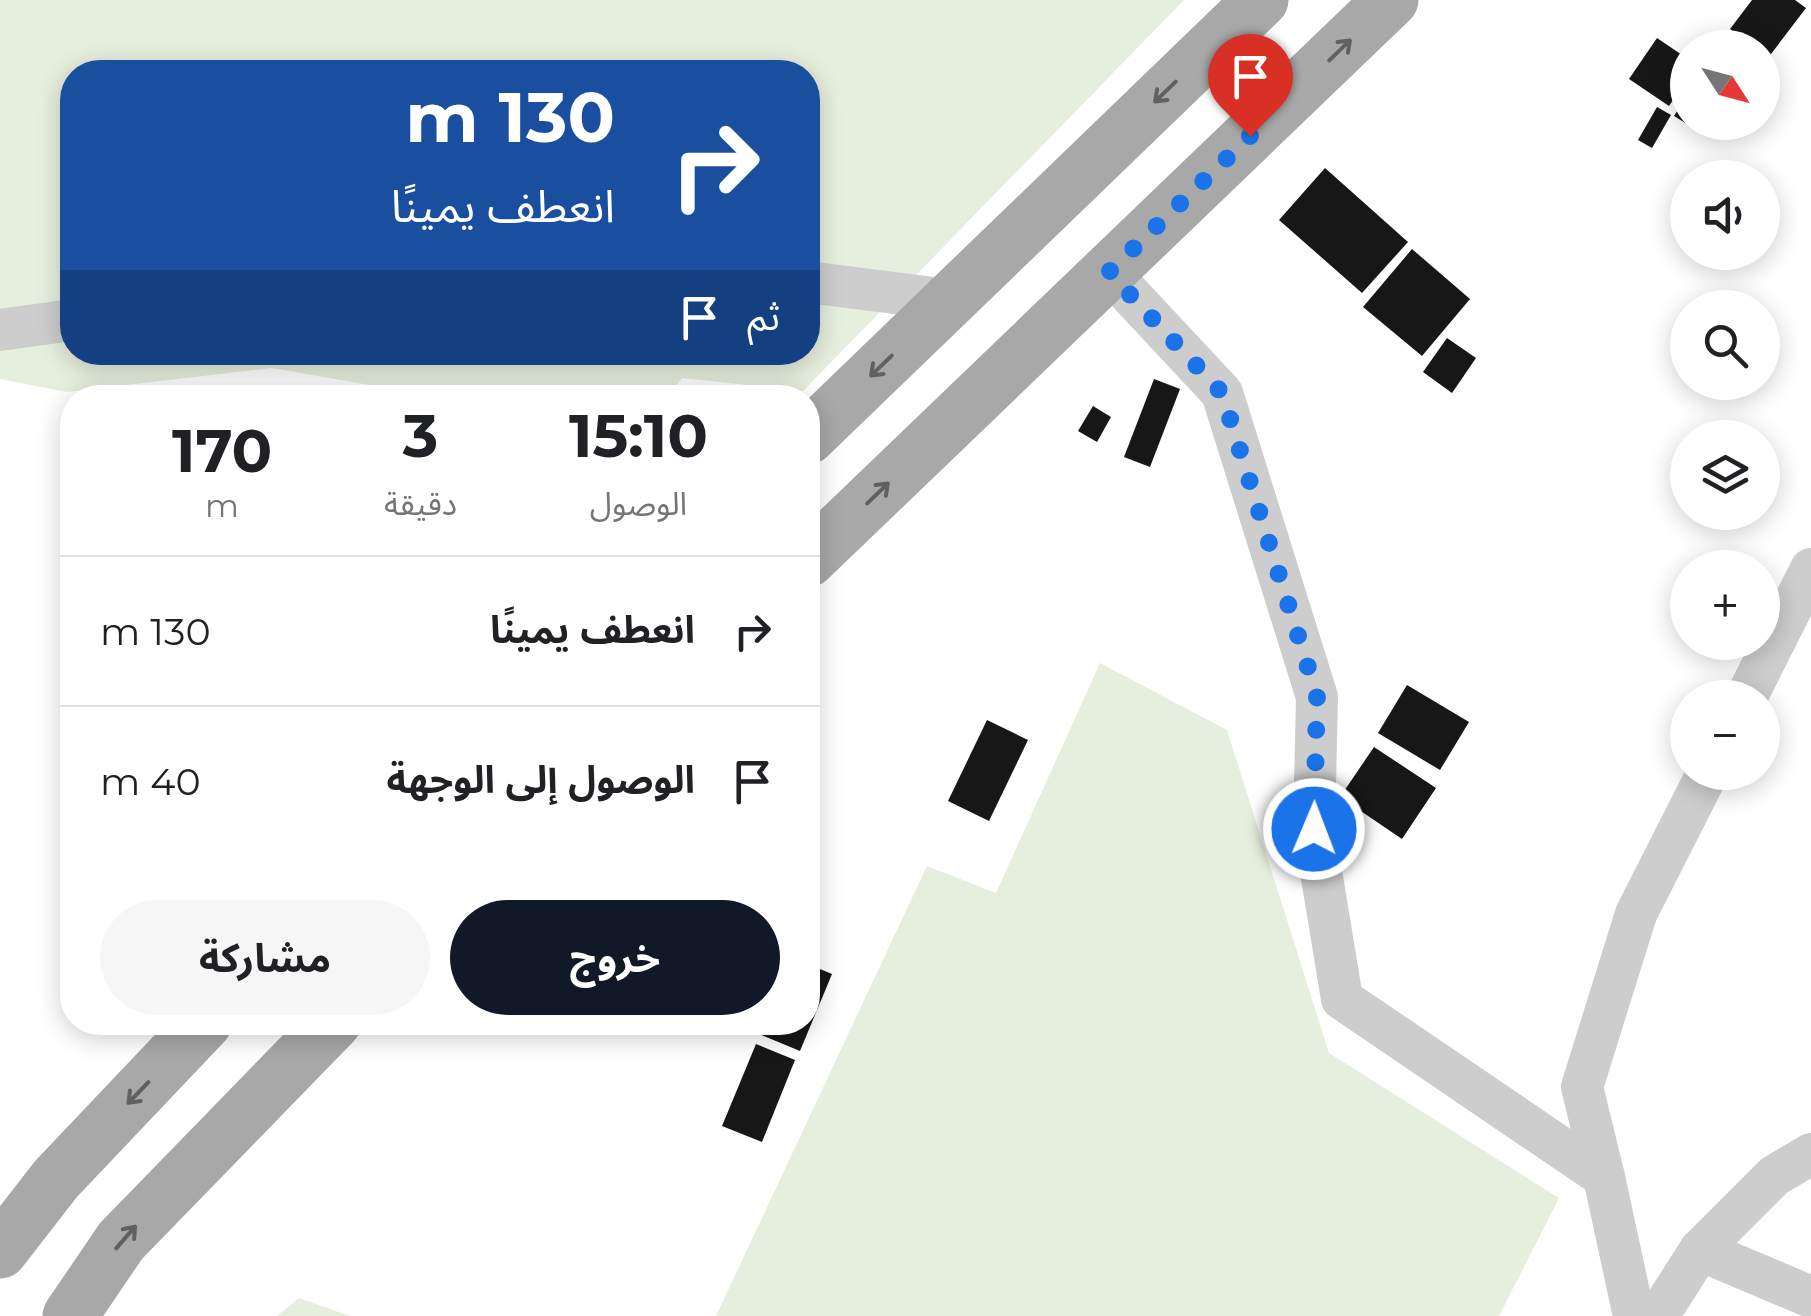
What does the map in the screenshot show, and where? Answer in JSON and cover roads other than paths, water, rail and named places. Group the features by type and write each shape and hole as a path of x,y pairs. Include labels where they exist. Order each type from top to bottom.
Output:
{"main road":[{"path":"820,425 1261,0"},
{"path":"820,549 1391,0"},
{"path":"0,1251 56,1179 193,1035"},
{"path":"70,1316 121,1240 321,1035"}],"street":[{"path":"1109,272 1222,393 1317,696 1314,829 1342,999 1604,1176"},
{"path":"820,284 949,300"},
{"path":"0,330 60,322"},
{"path":"1755,680 1811,569"},
{"path":"1634,1316 1582,1087 1636,914 1699,790"},
{"path":"1658,1316 1700,1250 1774,1176 1811,1154"},
{"path":"1700,1250 1811,1297"}]}
